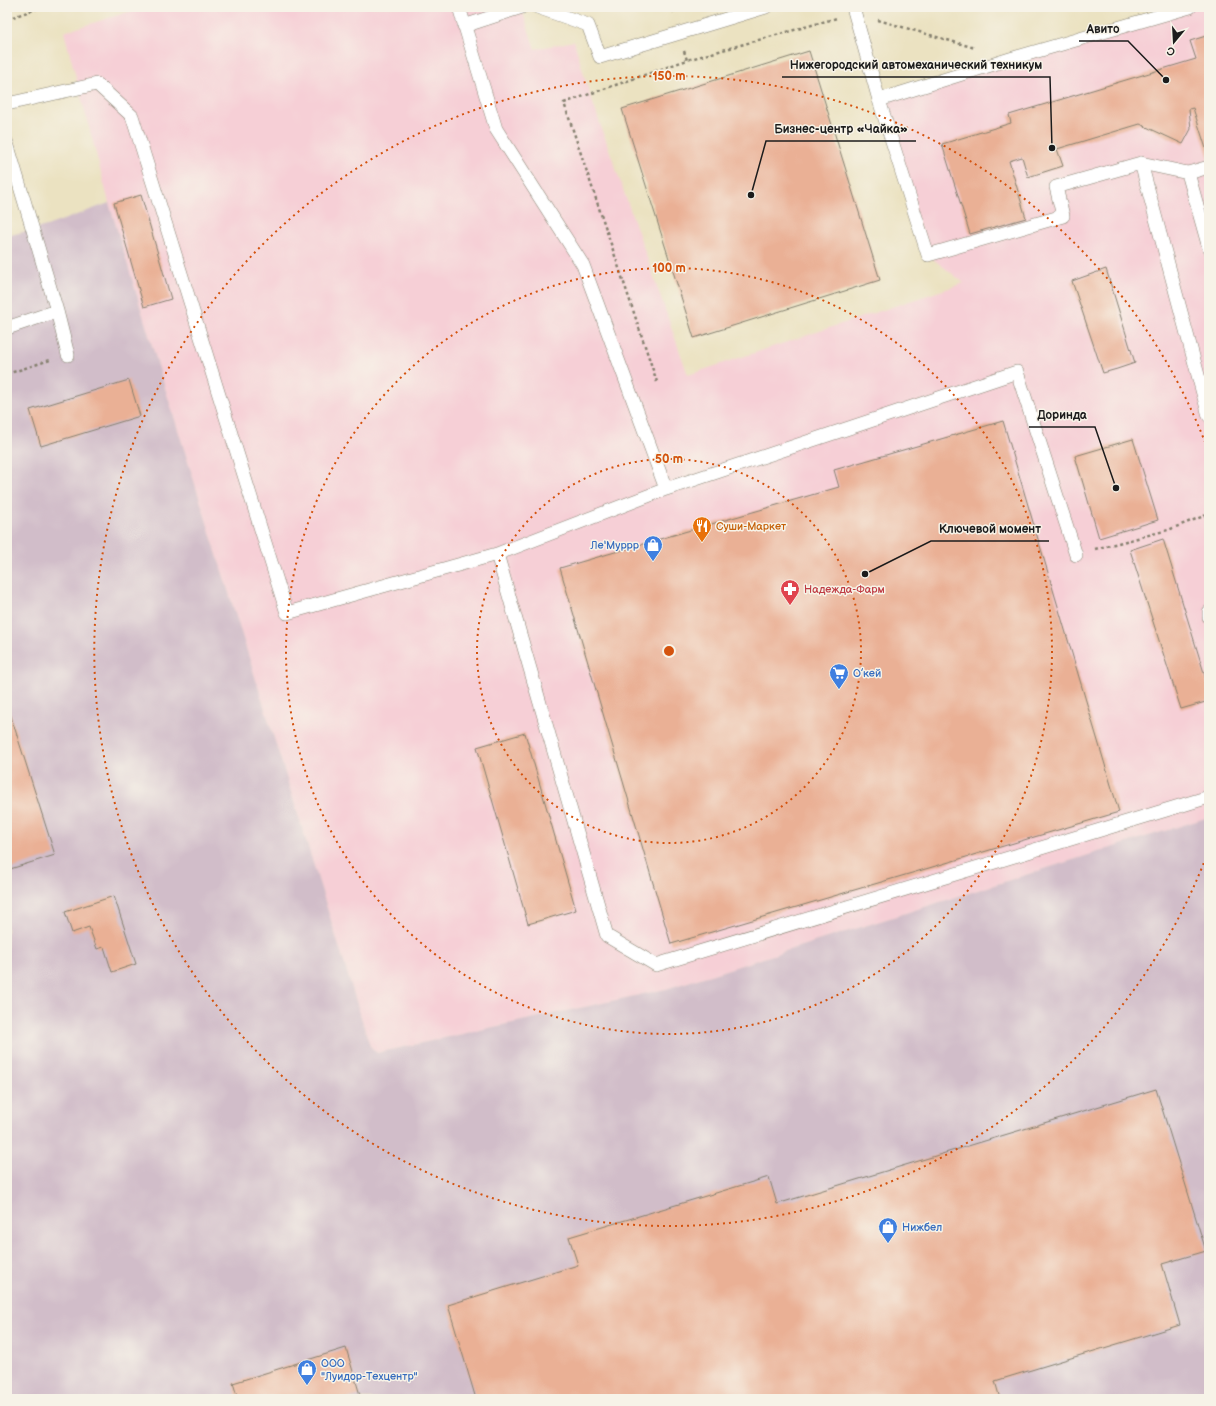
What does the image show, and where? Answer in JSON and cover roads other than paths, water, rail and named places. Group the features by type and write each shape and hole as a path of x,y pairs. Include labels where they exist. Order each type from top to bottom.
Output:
{"lane":[{"path":"459,7 496,129 583,265 666,489"},
{"path":"464,26 522,7"},
{"path":"537,7 588,25 600,57 766,7"},
{"path":"853,7 879,100 928,255 1063,216 1056,187 1141,163 1188,173 1209,167"},
{"path":"879,100 1010,58 1190,7"},
{"path":"7,104 97,84 132,116 287,613 497,554 666,489 1017,372 1076,555"},
{"path":"7,143 57,311 68,355"},
{"path":"1141,163 1209,416"},
{"path":"1188,173 1209,248"},
{"path":"7,328 57,311"},
{"path":"497,554 607,936 656,965 1209,797"}],"tram line":[{"path":"7,8 11,7"}],"place":[{"name":"Авито","path":"1166,80"},
{"name":"Нижегородский автомеханический техникум","path":"1052,148"},
{"name":"Бизнес-центр «Чайка»","path":"751,195"},
{"name":"Доринда","path":"1116,488"},
{"name":"Суши-Маркет","path":"702,543"},
{"name":"Ле'Муррр","path":"653,562"},
{"name":"Ключевой момент","path":"865,574"},
{"name":"Надежда-Фарм","path":"790,606"},
{"name":"О’кей","path":"839,690"},
{"name":"Нижбел","path":"888,1244"},
{"name":"ООО \"Луидор-Техцентр\"","path":"307,1386"}]}
